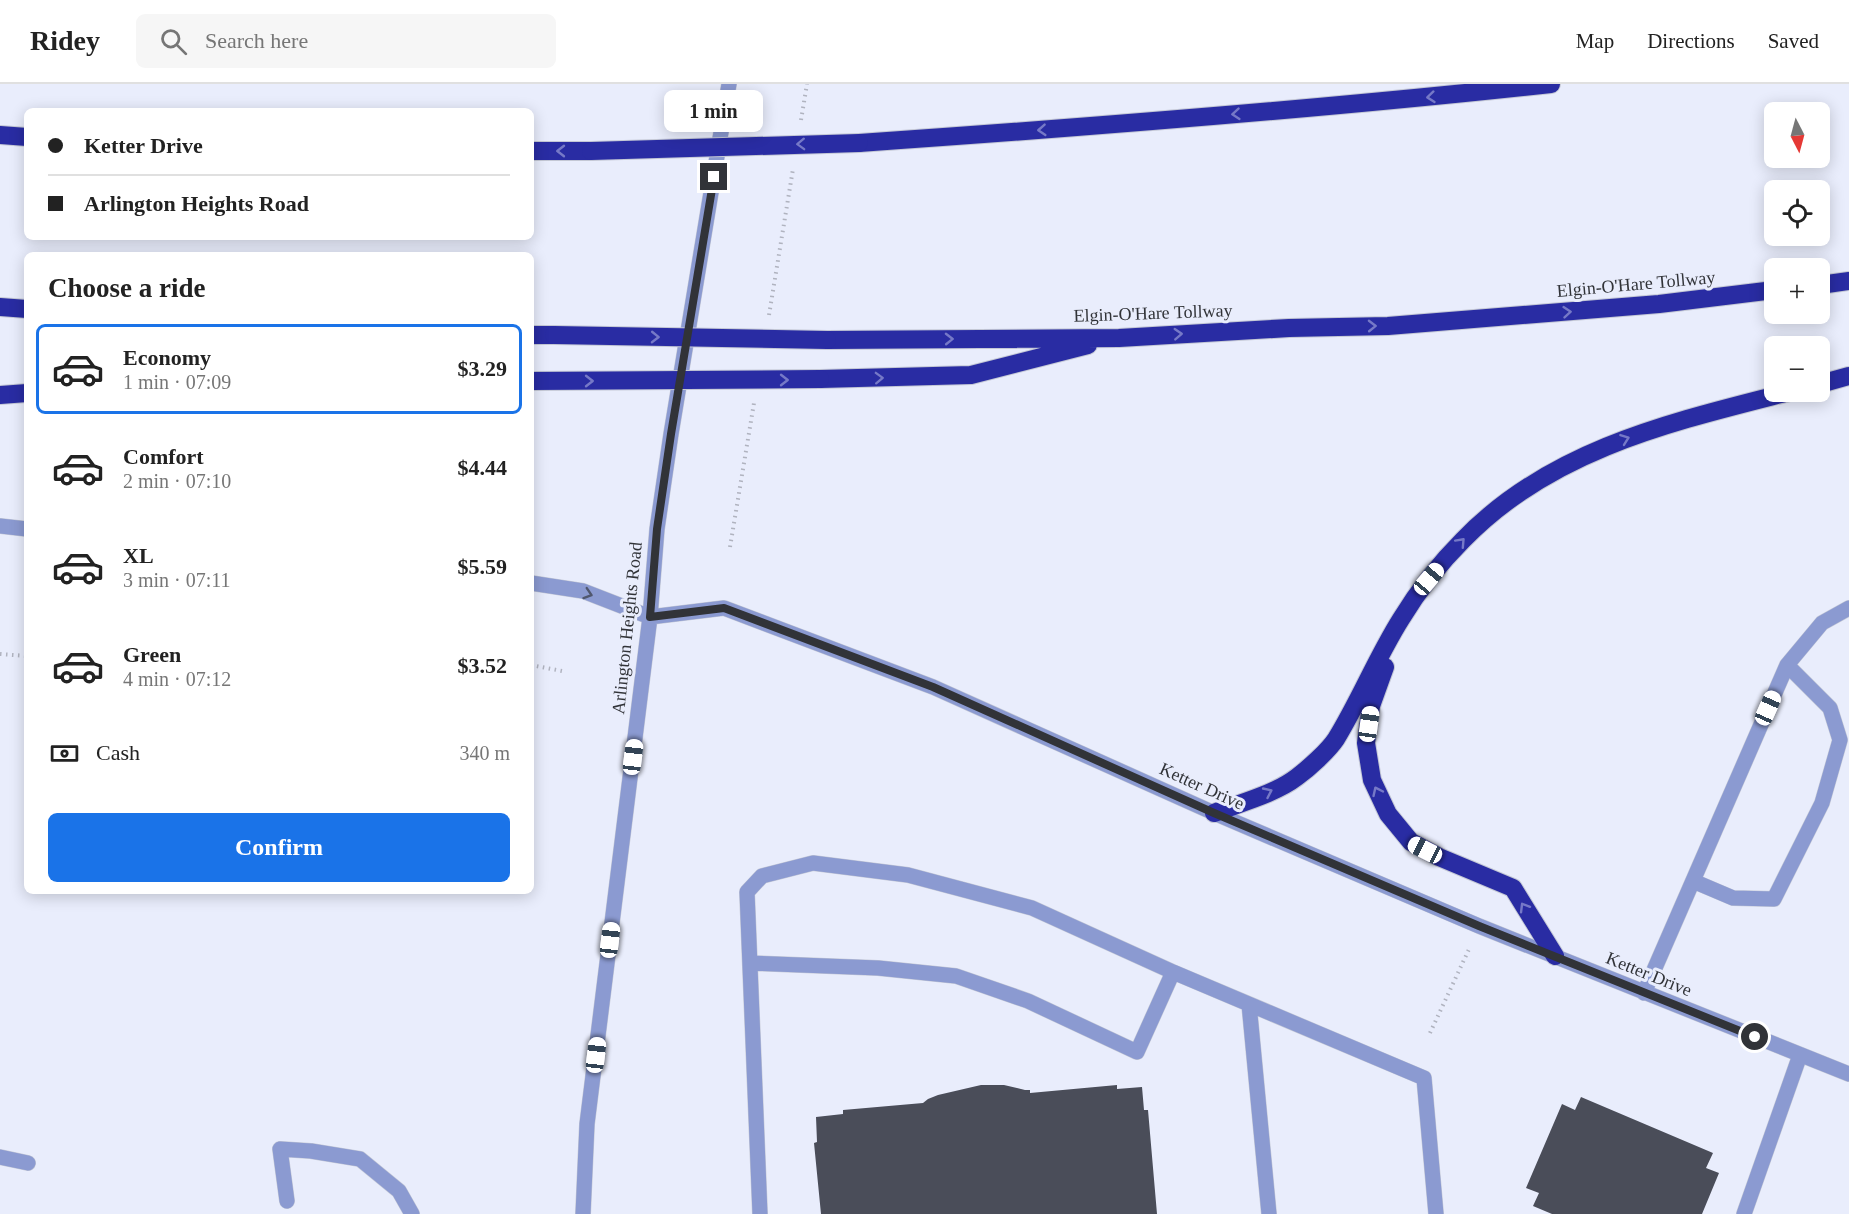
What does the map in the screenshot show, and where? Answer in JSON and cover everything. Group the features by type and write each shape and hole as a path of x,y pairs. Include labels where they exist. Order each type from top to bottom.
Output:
{"highway":[{"path":"534,151 860,142 1088,127 1341,106 1551,84"},
{"path":"0,135 24,137"},
{"path":"1830,284 1849,281"},
{"name":"Elgin-O'Hare Tollway","path":"534,335 827,340 1119,338 1289,328 1388,326 1659,304 1764,291"},
{"path":"0,307 24,309"},
{"path":"534,381 820,379 971,375 1119,338"},
{"path":"1830,381 1849,376"},
{"path":"0,395 24,393"},
{"path":"1214,813 1266,793 1296,778 1335,741 1401,619 1429,579 1463,540 1497,509 1547,475 1599,448 1649,430 1764,399"},
{"path":"1401,619 1371,706 1366,742 1372,780 1388,814 1411,842 1439,857 1513,888 1555,957"}],"street":[{"name":"Arlington Heights Road","path":"583,1214 587,1124 650,617 657,529 729,84"},
{"path":"0,526 24,529"},
{"name":"Ketter Drive","path":"534,583 583,591 650,617 724,608 933,687 1214,813 1479,926 1849,1074"},
{"path":"1644,993 1786,665 1822,623 1849,608"},
{"path":"1693,881 1732,897 1774,899 1822,803 1840,740 1830,708 1786,665"},
{"path":"760,1214 747,892 762,876 813,863 908,875 1032,908 1173,972 1424,1078 1436,1214"},
{"path":"750,963 878,968 957,976 1028,1001 1137,1052 1173,972"},
{"path":"1248,1004 1269,1214"},
{"path":"1744,1214 1800,1055"},
{"path":"287,1201 280,1149 311,1151 360,1159 399,1191 412,1214"},
{"path":"0,1157 28,1164"}],"path":[{"path":"0,654 24,656"},
{"path":"534,666 562,671"},
{"path":"1430,1033 1479,926"}],"building":[{"path":"981,1085 1004,1085 1030,1090 1030,1093 1117,1085 1117,1089 1142,1087 1144,1110 1148,1110 1157,1214 821,1214 814,1143 817,1142 816,1117 843,1114 843,1110 923,1103 938,1095"},
{"path":"1581,1097 1713,1153 1706,1168 1719,1173 1702,1214 1552,1214 1533,1206 1539,1193 1526,1188 1562,1104 1575,1110"}],"route":[{"path":"714,177 657,529 650,617 724,608 933,687 1214,813 1479,926 1755,1037"}]}
